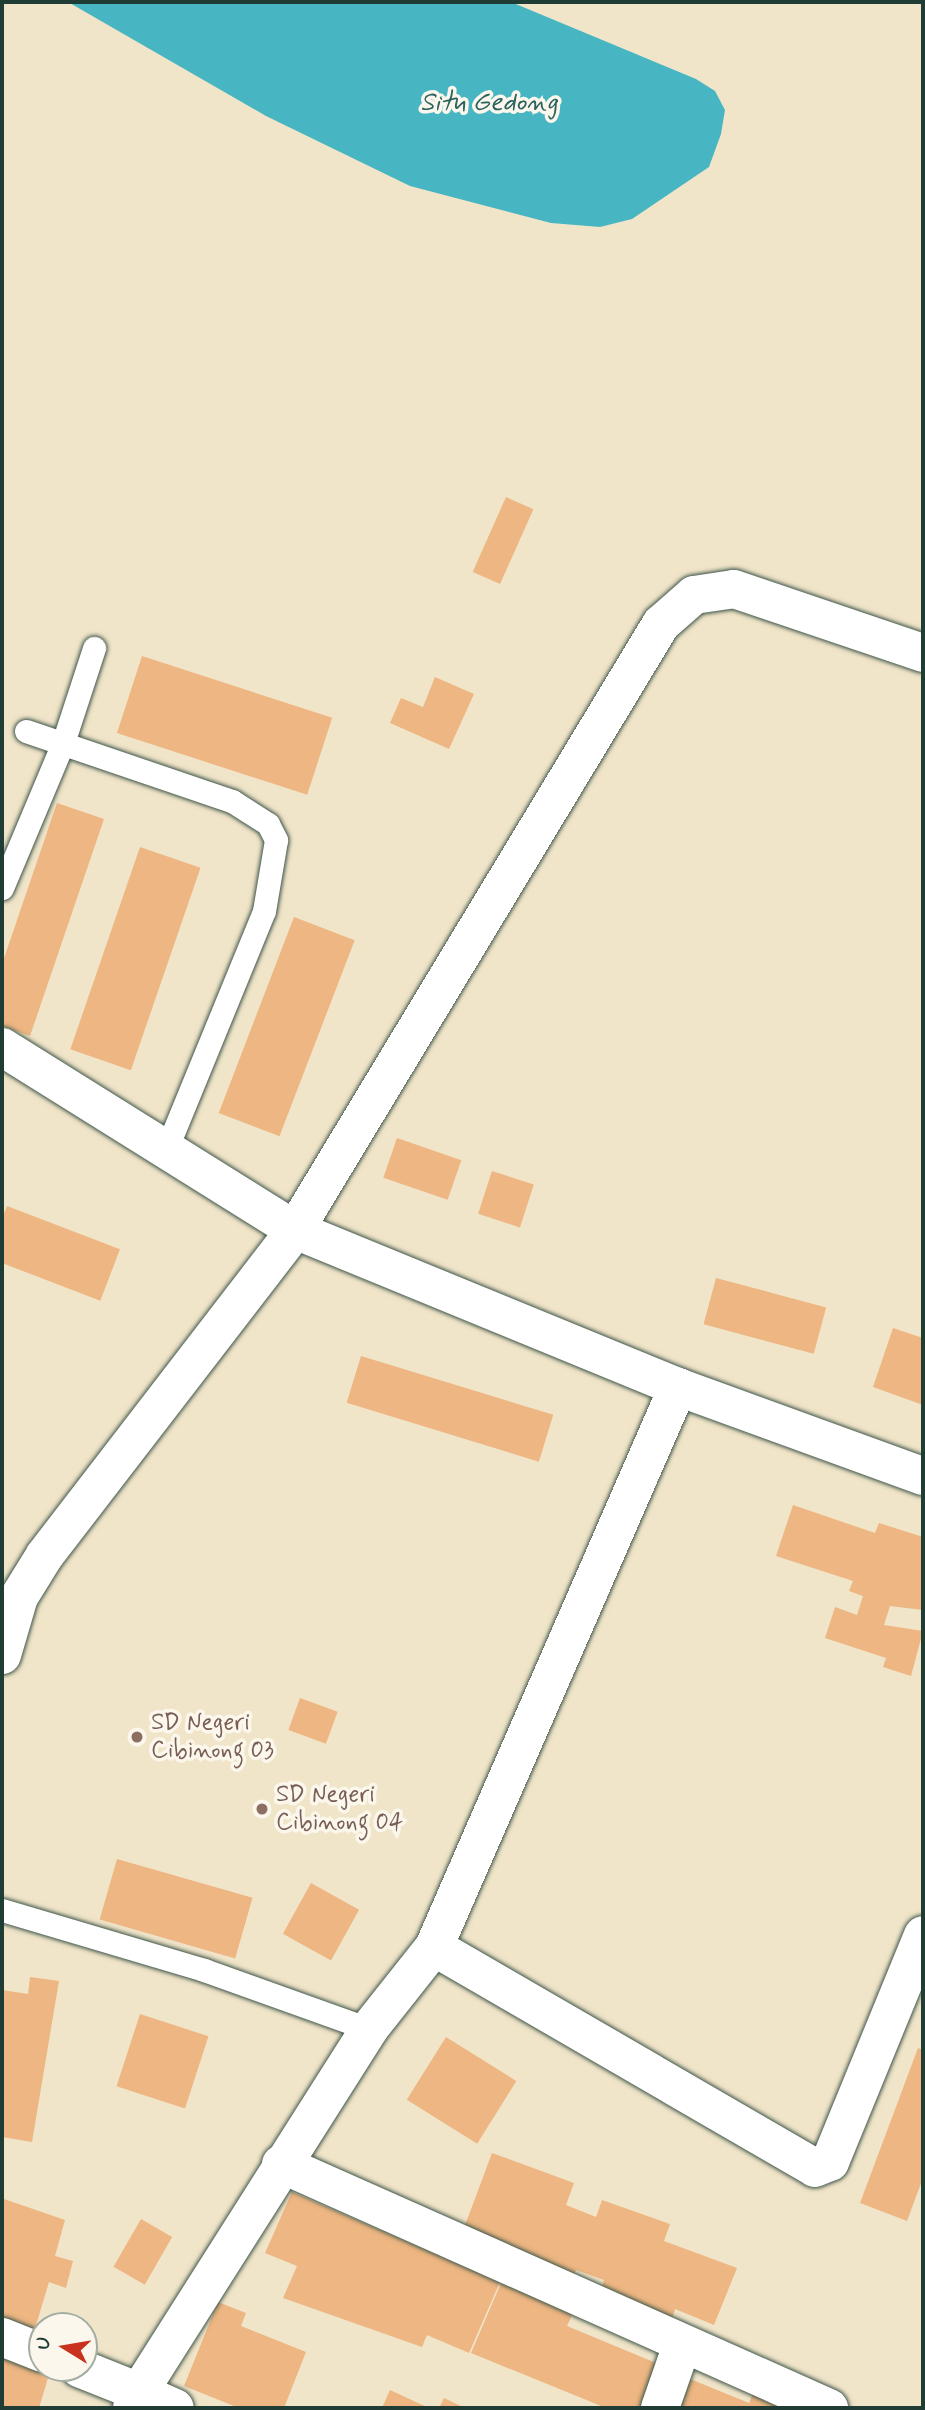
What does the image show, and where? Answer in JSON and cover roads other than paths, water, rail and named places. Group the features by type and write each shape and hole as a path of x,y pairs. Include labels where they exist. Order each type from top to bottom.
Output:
{"street":[{"path":"2,1655 10,1596 295,1230 634,659 681,604 713,589 734,589 923,653"},
{"path":"2,1047 168,1145 295,1230 678,1387 923,1476"},
{"path":"135,2400 281,2164 369,2029 434,1947 678,1387"},
{"path":"434,1947 815,2168 830,2162 923,1935"},
{"path":"281,2164 682,2345 829,2408"},
{"path":"2,2337 28,2347"},
{"path":"660,2408 682,2345"},
{"path":"98,2379 135,2400 175,2408"}],"lane":[{"path":"2,888 64,743 94,648"},
{"path":"26,731 232,801 268,824 276,840 264,911 168,1145"},
{"path":"2,1910 204,1970 369,2029"}],"water":[{"name":"Situ Gedong","path":"68,2 511,2 696,79 715,91 725,110 721,134 709,167 632,219 600,227 551,223 410,186 266,116"}],"place":[{"name":"SD Negeri Cibinong 03","path":"137,1737"},
{"name":"SD Negeri Cibinong 04","path":"262,1809"}]}
